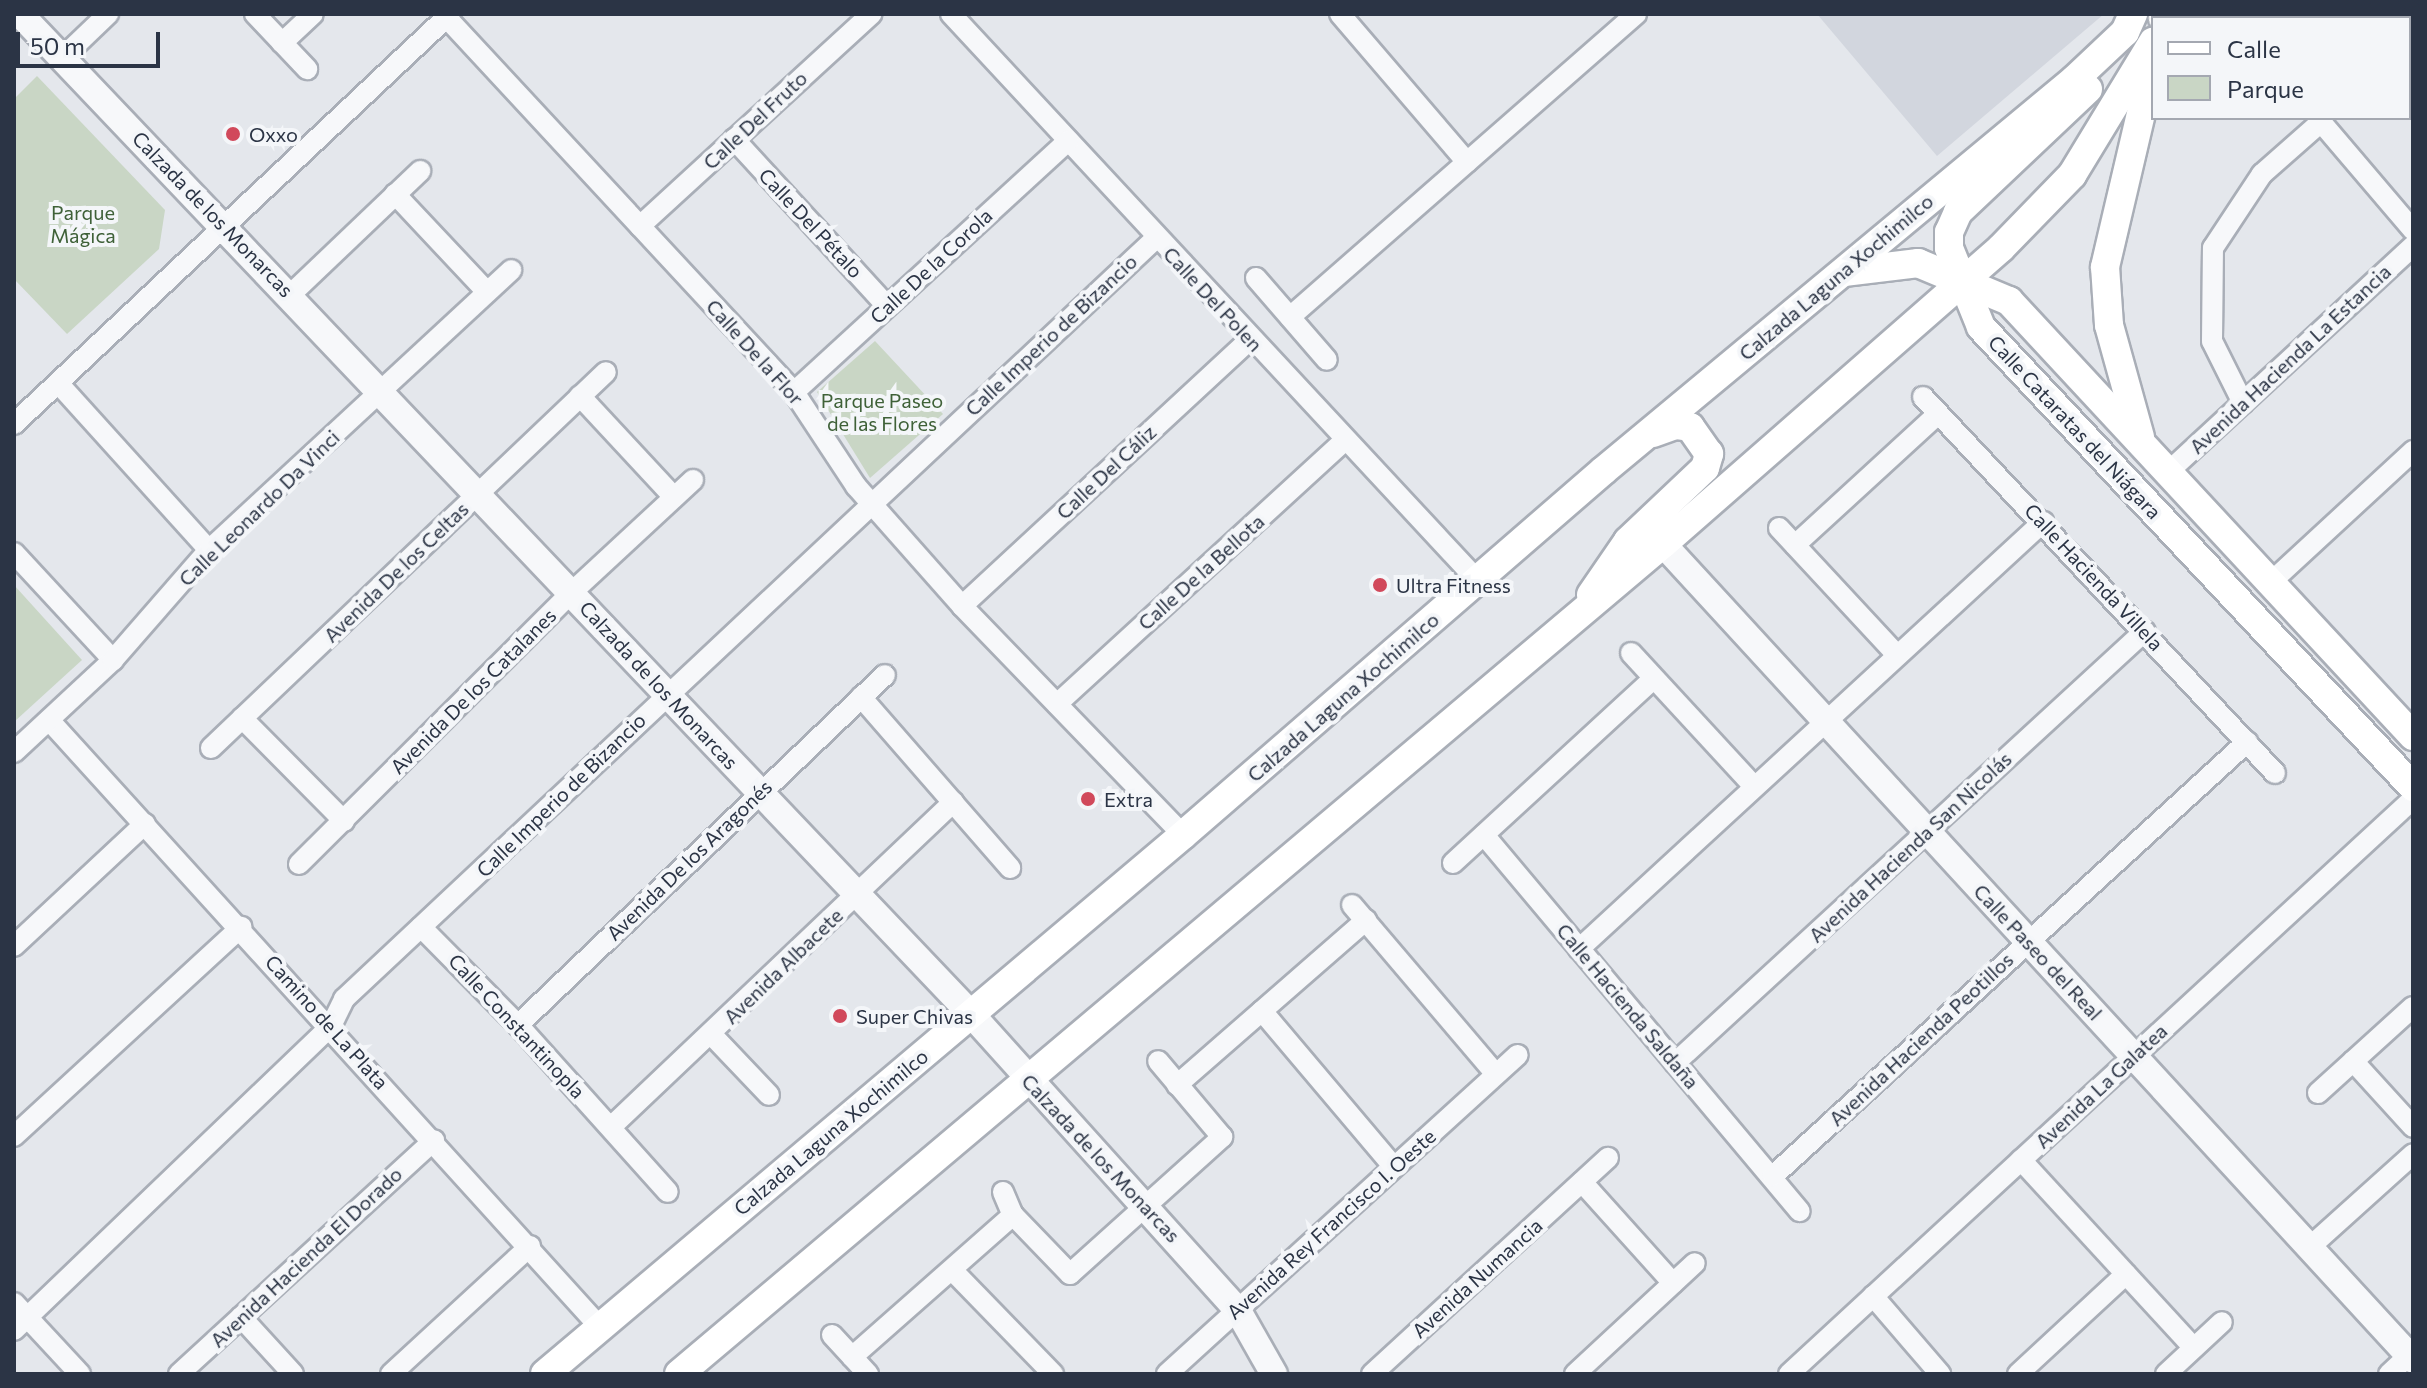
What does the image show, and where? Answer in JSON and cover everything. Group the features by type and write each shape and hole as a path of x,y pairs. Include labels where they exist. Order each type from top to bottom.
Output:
{"main road":[{"path":"1963,282 1949,248 1949,232 1958,212 2035,144 2099,77 2129,23"},
{"name":"Calzada Laguna Xochimilco","path":"545,1374 1183,835 1646,436 2074,80 2129,23"},
{"path":"679,1374 1663,544 1963,282 2072,175 2151,45"},
{"path":"2142,445 2109,325 2105,267 2151,72"},
{"path":"2035,144 2036,156 2050,173 2072,175"},
{"path":"1840,273 1918,263 1963,282"},
{"name":"Calle Cataratas del Niágara","path":"1963,282 2009,301 2413,736"},
{"name":"Calle Cataratas del Niágara","path":"1963,282 1981,327 2413,787"},
{"path":"1584,610 1628,541 1705,468 1709,454 1690,427 1675,425 1646,436"}],"street":[{"name":"Calzada de los Monarcas","path":"20,14 382,390 666,695 971,1014 1237,1309 1274,1374"},
{"path":"62,58 108,14"},
{"path":"255,14 307,69"},
{"path":"282,43 313,14"},
{"name":"Calle Del Fruto","path":"640,226 871,14"},
{"name":"Calle Del Polen","path":"951,14 1478,581"},
{"path":"1340,14 1467,162"},
{"path":"1290,317 1636,14"},
{"path":"14,424 227,228 448,16"},
{"name":"Calle De la Flor","path":"448,16 794,392 870,503 962,606 1183,835"},
{"path":"2243,403 2212,341 2213,248 2262,174 2321,122 2413,230"},
{"name":"Calle Del Pétalo","path":"734,139 887,306"},
{"name":"Calle De la Corola","path":"794,392 1068,141"},
{"path":"290,295 420,171"},
{"path":"395,194 487,292"},
{"name":"Calle Imperio de Bizancio","path":"19,1317 331,1026 344,999 1156,238"},
{"name":"Avenida Hacienda La Estancia","path":"2167,473 2413,246"},
{"name":"Calle Leonardo Da Vinci","path":"14,752 113,660 209,550 511,270"},
{"path":"1256,278 1327,360"},
{"name":"Calle Del Cáliz","path":"962,606 1251,338"},
{"name":"Avenida De los Celtas","path":"211,748 606,372"},
{"path":"59,384 209,550"},
{"path":"580,396 674,497"},
{"name":"Calle Hacienda Villela","path":"1923,397 2275,773"},
{"path":"1795,545 1938,414"},
{"name":"Calle De la Bellota","path":"1057,704 1345,440"},
{"path":"2270,583 2413,451"},
{"name":"Avenida De los Catalanes","path":"299,864 572,592 693,480"},
{"path":"1579,949 1753,785 2043,522"},
{"path":"1779,528 1896,654"},
{"name":"Calle Paseo del Real","path":"1663,544 2412,1356"},
{"path":"14,553 113,660"},
{"name":"Avenida Hacienda San Nicolás","path":"1675,1063 2145,631"},
{"path":"1631,653 1753,785"},
{"name":"Avenida De los Aragonés","path":"518,1025 885,675"},
{"path":"1453,863 1653,679"},
{"path":"861,697 1010,868"},
{"path":"242,718 344,821"},
{"name":"Camino de La Plata","path":"49,720 331,1026 600,1327"},
{"name":"Avenida Hacienda Peotillos","path":"1773,1176 2247,742"},
{"name":"Avenida La Galatea","path":"1789,1374 2413,799"},
{"name":"Avenida Albacete","path":"611,1127 953,802"},
{"path":"14,946 145,824"},
{"name":"Calle Hacienda Saldaña","path":"1484,835 1800,1211"},
{"path":"1352,905 1496,1074"},
{"path":"1177,1085 1366,920"},
{"path":"14,1136 241,927"},
{"name":"Calle Constantinopla","path":"421,927 518,1025 668,1192"},
{"path":"2318,1093 2413,1007"},
{"path":"1262,1011 1394,1167"},
{"path":"711,1034 769,1095"},
{"name":"Avenida Rey Francisco I. Oeste","path":"1167,1374 1517,1055"},
{"path":"1003,1192 1013,1215 1070,1274 1222,1137 1158,1061"},
{"path":"2353,1061 2413,1127"},
{"name":"Avenida Hacienda El Dorado","path":"179,1374 434,1140"},
{"path":"2311,1246 2413,1154"},
{"name":"Avenida Numancia","path":"1372,1374 1608,1158"},
{"path":"2021,1160 2194,1348"},
{"path":"1582,1182 1673,1283"},
{"path":"852,1357 1013,1215"},
{"path":"391,1374 530,1246"},
{"path":"1575,1374 1695,1263"},
{"path":"952,1270 1053,1374"},
{"path":"2018,1374 2126,1274"},
{"path":"1873,1296 1940,1374"},
{"path":"19,1317 80,1374"},
{"path":"241,1317 293,1374"},
{"path":"2166,1374 2222,1322"},
{"path":"832,1335 868,1374"},
{"path":"2389,1374 2412,1356"}],"shaded area":[{"path":"1817,14 2104,14 1937,156"}],"green space":[{"name":"Parque Mágica","path":"37,76 165,210 159,249 67,334 14,279 14,99"},
{"name":"Parque Paseo de las Flores","path":"875,341 943,414 870,478 817,392"},
{"path":"14,585 82,660 14,722"}],"place":[{"name":"Oxxo","path":"233,134"},
{"name":"Ultra Fitness","path":"1380,585"},
{"name":"Extra","path":"1088,799"},
{"name":"Super Chivas","path":"840,1016"}]}
